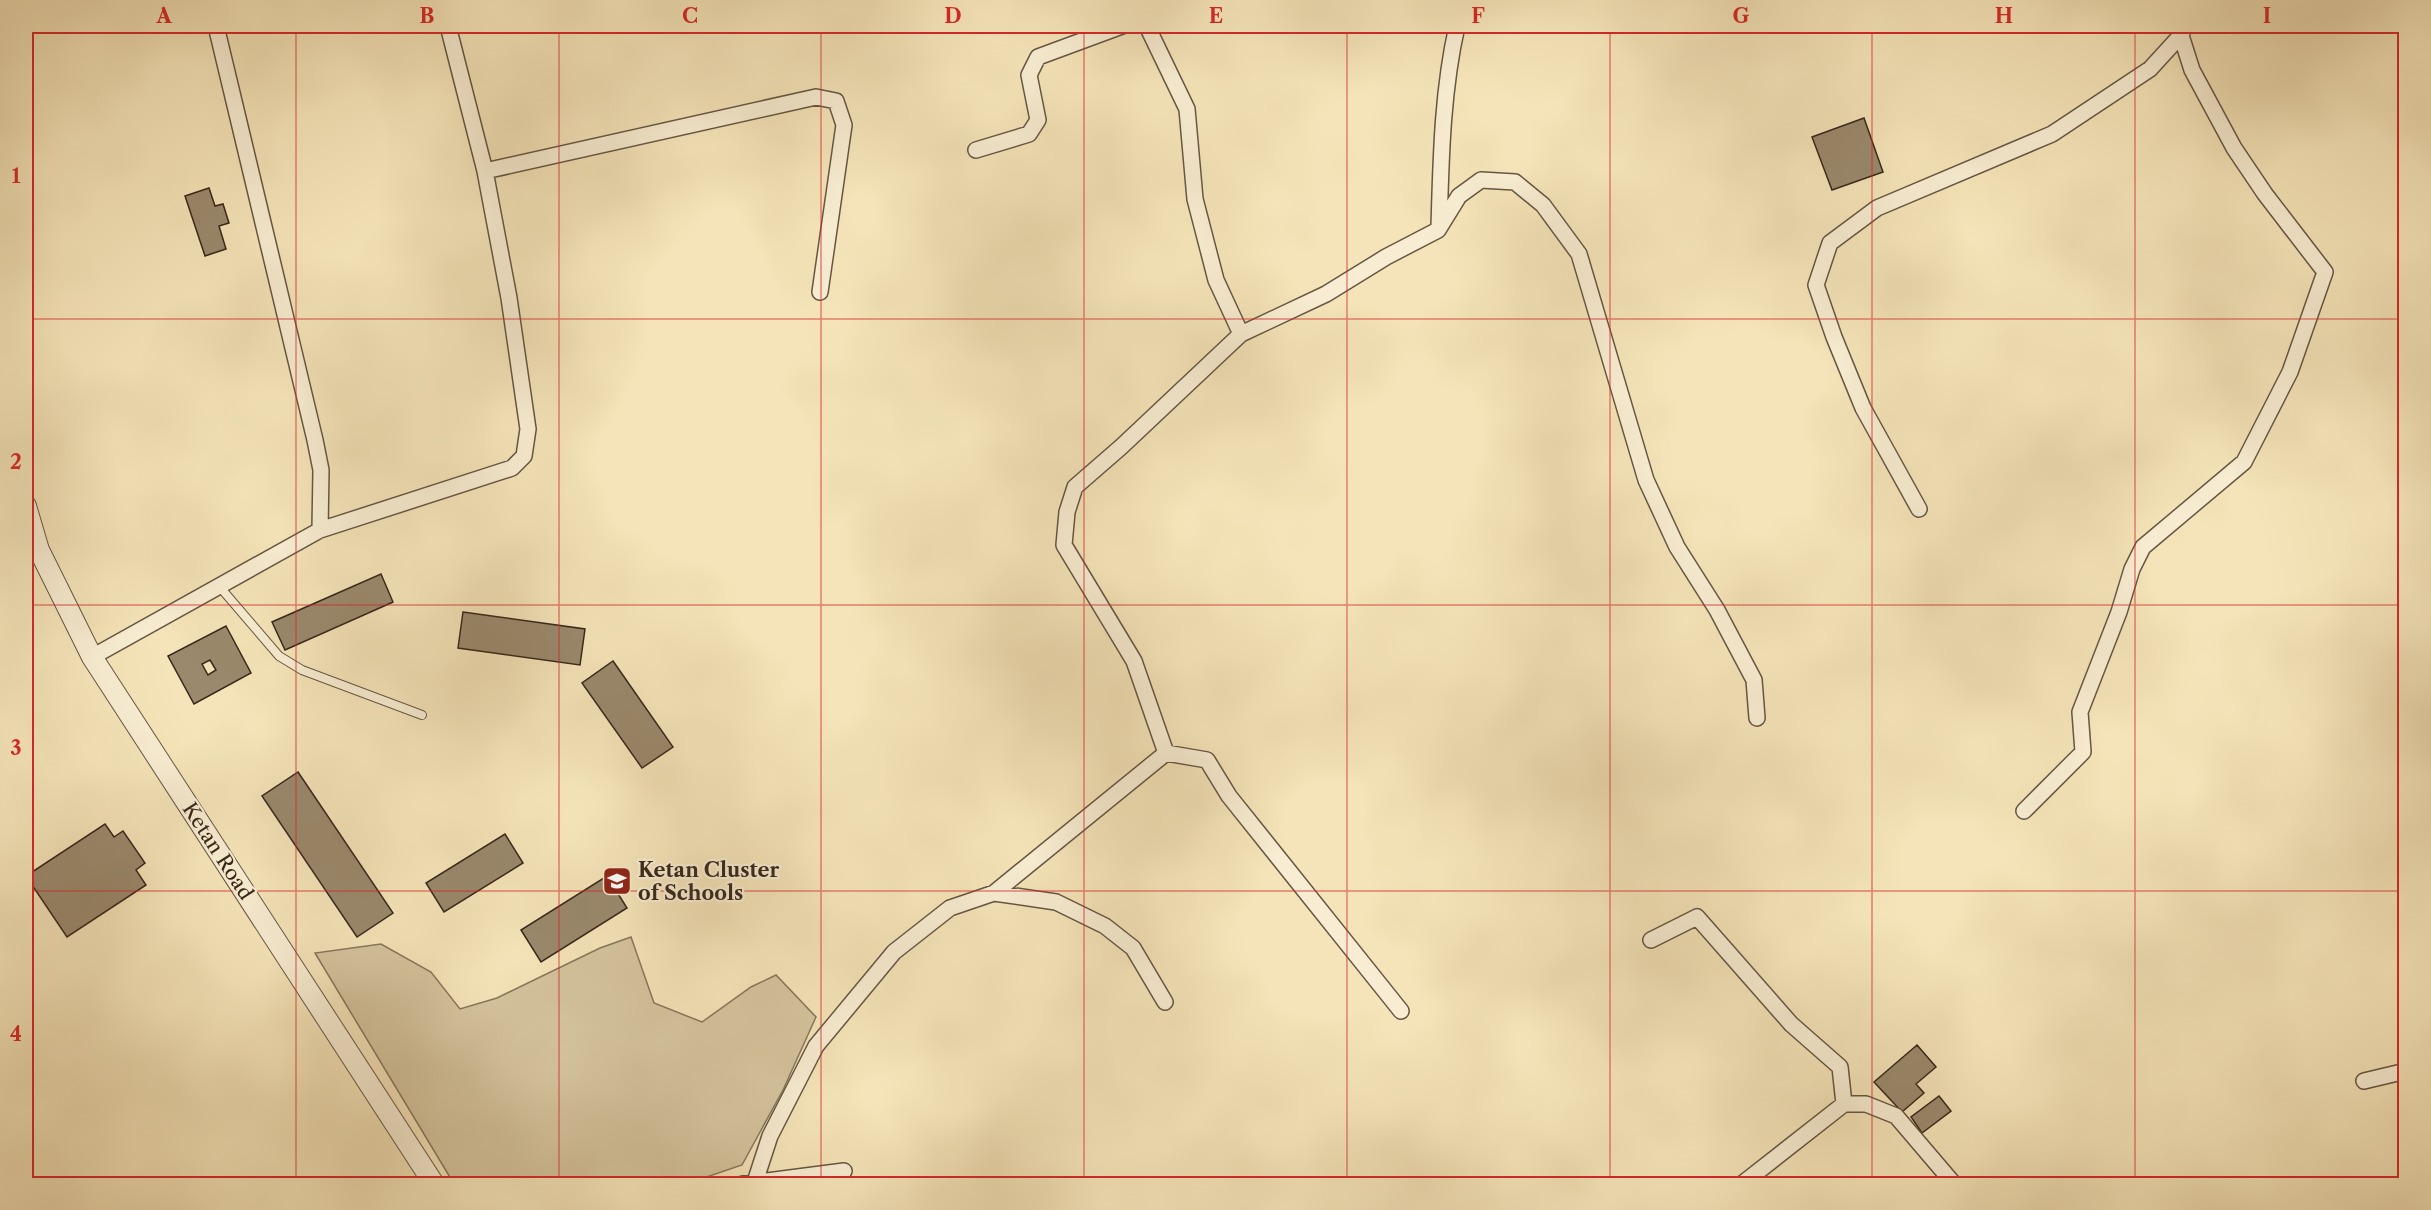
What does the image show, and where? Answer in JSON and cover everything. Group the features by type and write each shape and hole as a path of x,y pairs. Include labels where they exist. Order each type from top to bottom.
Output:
{"street":[{"path":"216,26 315,440 321,470 320,530"},
{"path":"92,657 320,530 512,468 524,456 527,438 526,418 509,297 485,171 448,26"},
{"path":"976,150 1029,134 1038,120 1029,75 1038,57 1122,26"},
{"path":"1147,26 1187,109 1195,199 1216,280 1241,334"},
{"path":"1438,230 1442,132 1450,57 1457,26"},
{"path":"1919,509 1863,408 1834,338 1816,285 1830,243 1877,208 2052,134 2150,69 2180,30"},
{"path":"2024,811 2084,752 2080,712 2119,612 2132,569 2143,547 2244,462 2290,372 2325,272 2265,194 2234,148 2192,70 2180,30"},
{"path":"485,171 816,97 836,100 844,125 820,292"},
{"path":"1166,753 1134,661 1064,545 1067,512 1075,487 1241,334 1326,294 1386,257 1438,230 1459,195 1481,180 1515,182 1543,205 1579,254 1646,480 1677,547 1717,609 1754,681 1757,718"},
{"name":"Ketan Road","path":"26,506 39,550 92,657 434,1185"},
{"path":"749,1183 770,1136 816,1047 894,952 950,908 994,893 1166,753 1207,760 1229,796 1401,1011"},
{"path":"994,893 1056,902 1105,926 1133,948 1165,1002"},
{"path":"1651,940 1697,917 1791,1024 1840,1067 1845,1104"},
{"path":"2364,1081 2406,1071"},
{"path":"1742,1185 1845,1104 1866,1104 1896,1116 1954,1185"},
{"path":"749,1183 844,1171"}],"lane":[{"path":"219,586 285,662 422,715"}],"shaded area":[{"path":"631,937 654,1003 702,1022 751,987 776,975 816,1017 783,1090 742,1165 686,1184 454,1184 315,953 381,944 431,972 460,1009 497,998 600,948"}],"building":[{"path":"1864,118 1883,172 1832,190 1812,137"},
{"path":"209,188 215,206 223,204 229,223 219,226 226,249 205,256 185,196"},
{"path":"381,574 393,602 285,650 272,622"},
{"path":"463,612 585,629 580,665 458,648"},
{"path":"226,626 251,673 194,704 168,656","holes":["210,660 216,670 208,675 202,664"]},
{"path":"613,661 673,747 642,768 582,683"},
{"path":"298,772 393,913 357,937 262,796"},
{"path":"105,824 114,837 123,831 145,863 136,870 146,885 67,937 26,876"},
{"path":"505,834 523,863 444,912 426,883"},
{"path":"607,876 627,908 541,962 521,930"},
{"path":"1917,1045 1936,1067 1916,1084 1924,1093 1902,1112 1874,1082"},
{"path":"1939,1096 1951,1111 1922,1133 1911,1117"}],"place":[{"name":"Ketan Cluster of Schools","path":"617,881"}]}
